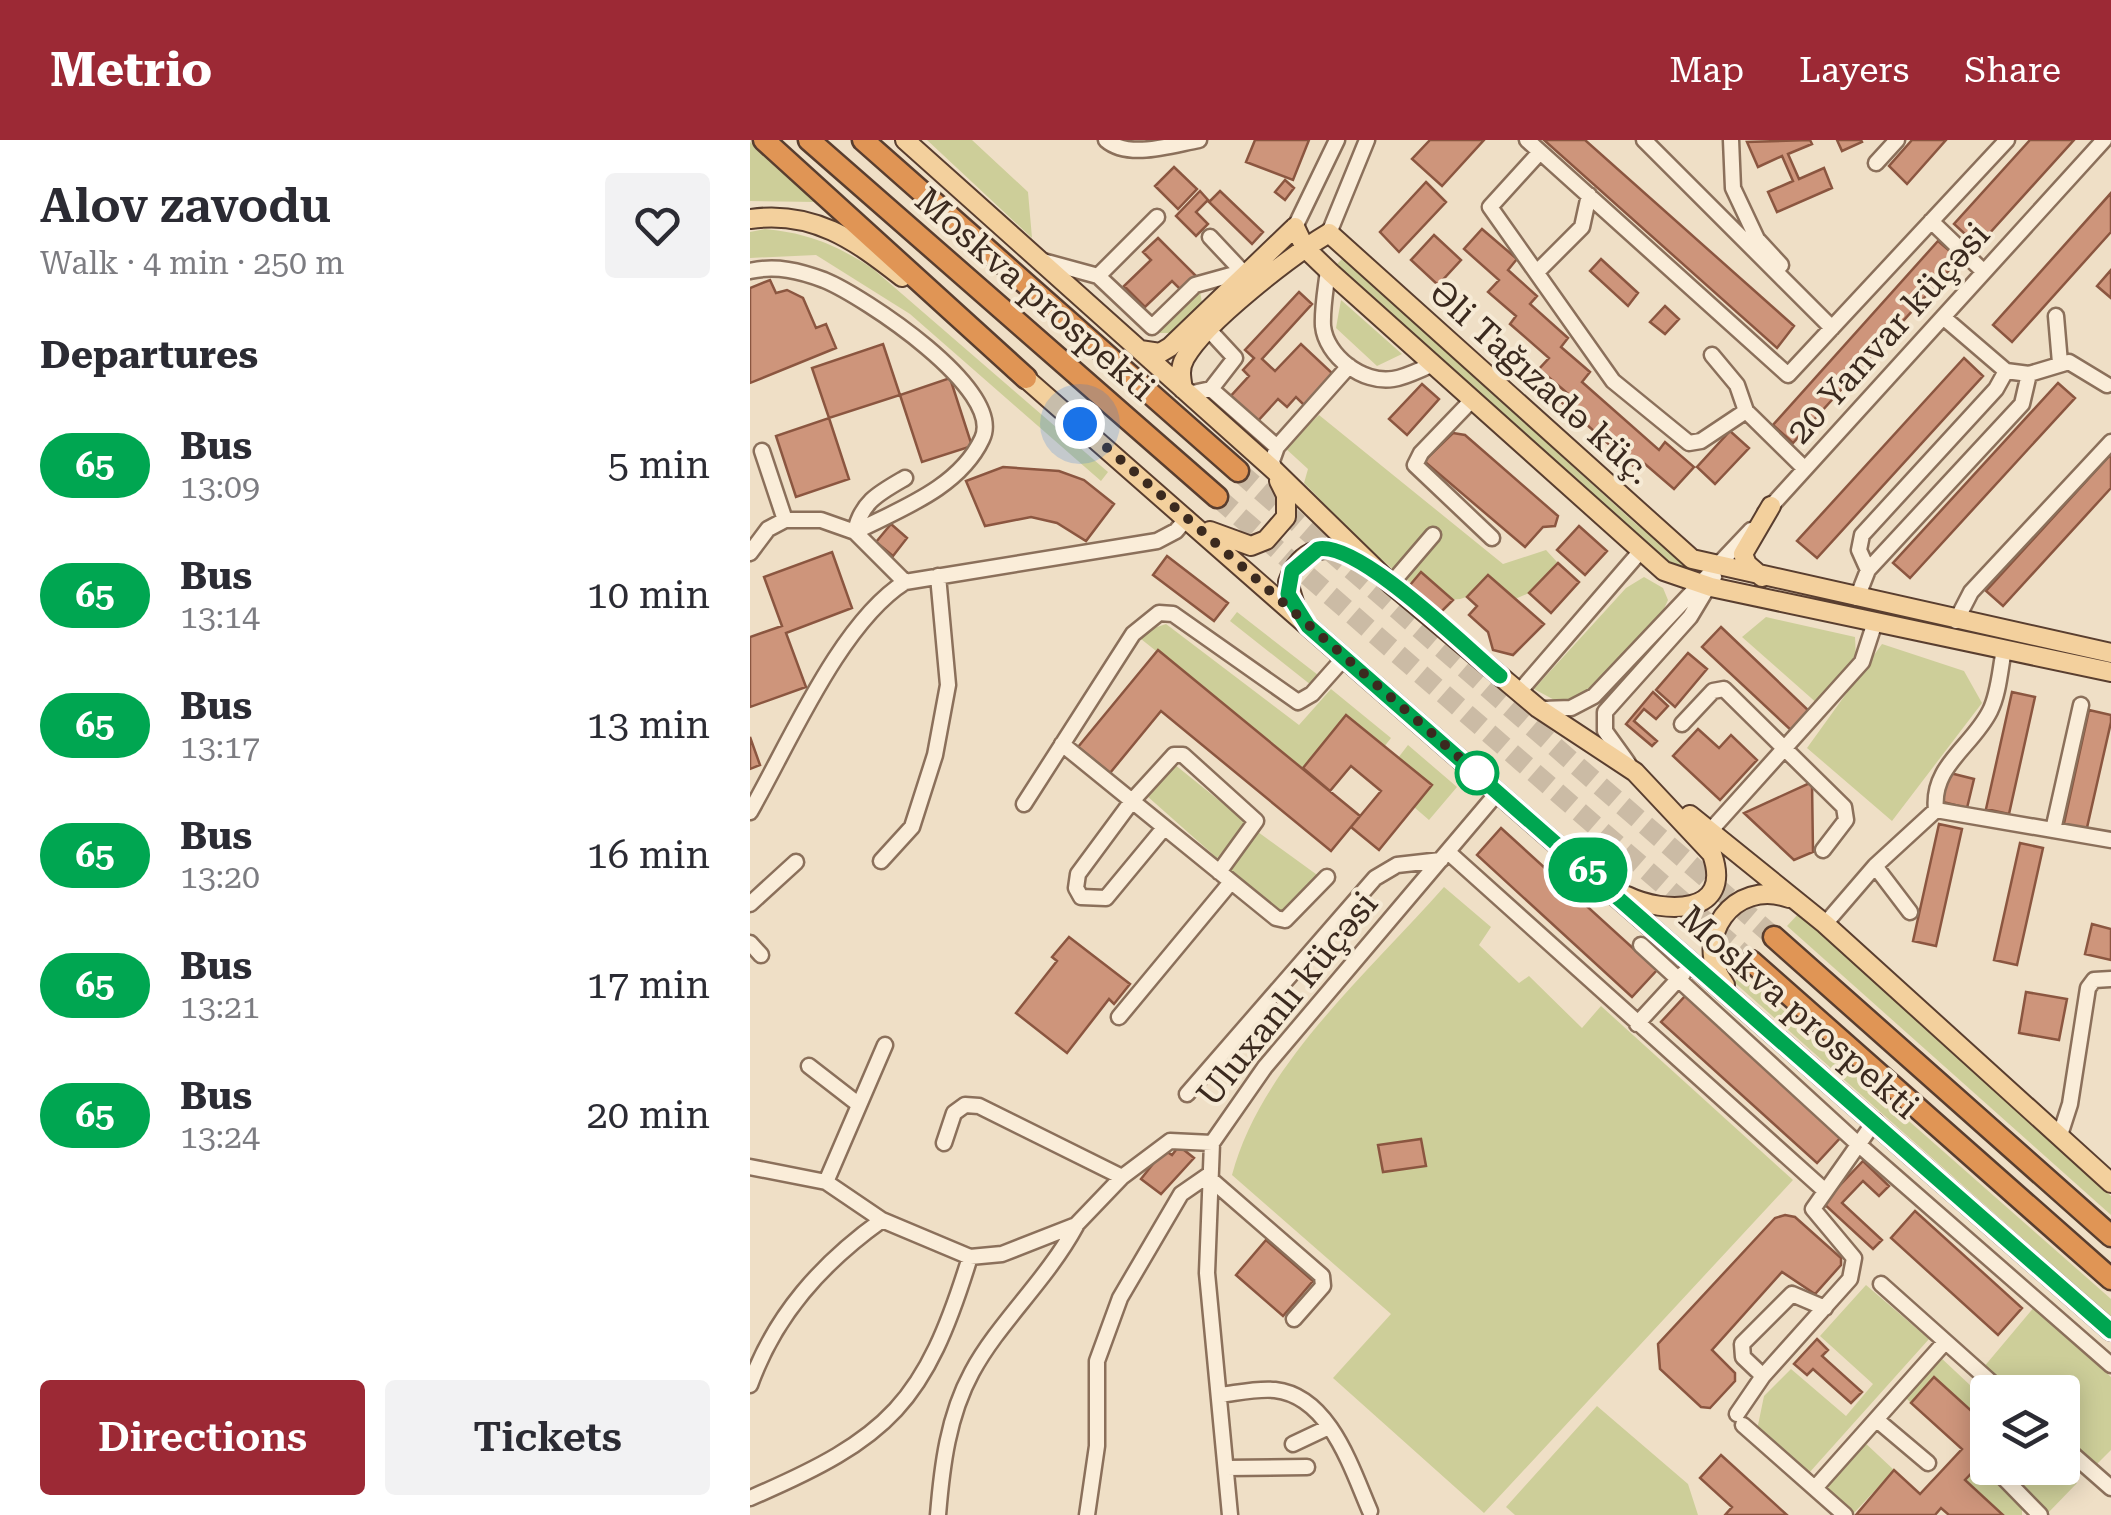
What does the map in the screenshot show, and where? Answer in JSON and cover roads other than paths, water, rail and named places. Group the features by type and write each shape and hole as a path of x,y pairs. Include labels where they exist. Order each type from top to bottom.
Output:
{"highway":[{"path":"764,140 1026,378"},
{"name":"Moskva prospekti","path":"810,140 1217,497"},
{"name":"Moskva prospekti","path":"862,140 1238,471"},
{"name":"Moskva prospekti","path":"1774,936 2107,1232"},
{"name":"Moskva prospekti","path":"1751,960 2111,1279"}],"main road":[{"name":"Moskva prospekti","path":"905,140 1275,471 1375,570"},
{"path":"750,219 788,217 836,230 877,257 1026,378 1187,518 1238,544 1251,546 1266,540 1286,517 1286,495 1275,471"},
{"path":"1295,227 1329,233"},
{"path":"1295,227 1304,248"},
{"path":"1140,350 1165,350 1245,270 1295,227"},
{"path":"1185,391 1184,359 1304,248 1329,233"},
{"name":"Əli Tağızadə küç.","path":"1329,233 1674,546 1716,567 2111,653"},
{"name":"Əli Tağızadə küç.","path":"1304,248 1664,572 1705,586 2111,672"},
{"path":"1328,270 1330,254 1348,250"},
{"path":"1757,576 1747,564 1744,552 1772,506"},
{"name":"Moskva prospekti","path":"1187,518 2111,1331"},
{"path":"1308,626 1292,605 1288,582 1306,554 1328,547 1338,549 1375,570 1538,708 1635,772 1806,908 2111,1184"},
{"path":"1608,888 1652,906 1678,910 1692,906 1712,888 1716,864 1712,854 1658,792"},
{"path":"1735,999 1718,976 1711,952 1718,923 1728,909 1744,898 1774,893 1806,908"}],"street":[{"path":"1106,140 1116,148 1134,150 1200,141"},
{"path":"1295,227 1337,140"},
{"path":"1329,233 1367,140"},
{"path":"1527,140 1783,374 1793,373 2007,140"},
{"path":"1644,140 1832,328"},
{"path":"1731,140 1733,188 1757,239 1799,286 1812,311"},
{"path":"1876,164 1897,140"},
{"name":"20 Yanvar küçəsi","path":"1705,586 1716,567 2104,140"},
{"path":"1540,152 1490,207 1613,381 1689,443 1701,442 1746,411"},
{"path":"1538,270 1582,227 1588,196"},
{"path":"1098,276 1157,217"},
{"path":"1931,221 1984,272"},
{"path":"1210,238 1245,270"},
{"path":"1037,260 1098,276 1152,327"},
{"path":"750,271 784,268 826,281 886,313 971,392 980,409 986,424 984,438 963,466 933,492 855,532"},
{"path":"1140,350 1152,327 1195,285 1245,270"},
{"path":"1328,270 1326,340 1349,366 1380,380 1396,379 1431,365"},
{"path":"2056,316 2060,363"},
{"path":"1943,317 2006,371 2029,374 2060,363 2080,367 2107,385"},
{"path":"1210,331 1235,358 1211,389"},
{"path":"1712,355 1737,385 1746,411 1805,469"},
{"path":"1275,471 1272,461 1277,447 1349,366"},
{"path":"1868,570 1859,550 1862,536 1996,389 2006,371"},
{"path":"1858,598 1868,570 2022,404 2029,374"},
{"path":"1185,391 1211,389 1277,447"},
{"path":"1471,401 1415,465 1492,538"},
{"path":"1956,621 1970,592 2111,442"},
{"path":"762,451 785,520"},
{"path":"855,532 859,512 872,498 904,478"},
{"path":"750,812 853,632 885,595 905,582 1156,540 1176,531 1187,518"},
{"path":"750,554 768,528 785,520 821,520 855,532 905,582"},
{"path":"1390,584 1433,535"},
{"path":"1519,692 1639,553"},
{"path":"881,861 912,827 934,755 948,684 938,576"},
{"path":"1538,708 1562,710 1590,700 1705,586"},
{"path":"1635,772 1605,731 1606,712 1690,617 1705,586"},
{"path":"1024,804 1133,634 1159,613 1173,614 1298,702 1312,694 1344,658"},
{"path":"1711,830 1862,662 1876,622"},
{"path":"1936,810 1934,788 1990,712 2004,650"},
{"path":"1682,724 1713,691 1724,689 1848,814 1823,850"},
{"path":"2054,830 2081,705"},
{"path":"1062,744 1276,918 1285,920 1328,877"},
{"path":"1164,828 1106,898 1082,897 1076,888 1078,874 1165,761 1182,755 1256,820 1218,872"},
{"name":"Uluxanlı küçəsi","path":"1230,1515 1206,1273 1207,1176 1212,1143 1265,1067 1498,792"},
{"path":"1936,810 2111,840"},
{"path":"1825,924 1875,866 1936,810"},
{"path":"1187,1094 1375,878 1396,865 1445,856 1823,1190"},
{"path":"750,904 796,862"},
{"path":"1875,866 1910,912"},
{"path":"1119,1018 1231,882"},
{"path":"1642,945 1858,1144 2111,1365"},
{"path":"1637,1024 1694,962"},
{"path":"2060,1135 2070,1104 2088,988 2094,980 2111,979"},
{"path":"826,1182 885,1045"},
{"path":"809,1066 858,1104"},
{"path":"944,1144 954,1113 965,1105 979,1106 1122,1177"},
{"path":"1844,1515 1740,1420 1764,1376 1850,1280 1854,1258 1813,1208 1876,1121"},
{"path":"938,1515 949,1428 973,1371 1054,1266 1076,1225 1122,1177 1170,1142 1212,1143"},
{"path":"750,1167 826,1182 882,1220 970,1257 1002,1254 1076,1225"},
{"path":"1087,1515 1097,1446 1097,1361 1120,1298 1181,1194 1207,1176 1322,1276 1323,1286 1294,1320"},
{"path":"750,1385 762,1351 824,1265 882,1220"},
{"path":"750,1498 807,1474 885,1425 920,1384 952,1315 970,1257"},
{"path":"1881,1284 1983,1375"},
{"path":"1764,1376 1743,1356 1742,1344 1792,1294 1825,1308"},
{"path":"1815,1488 1946,1342"},
{"path":"1220,1395 1284,1391 1300,1398 1329,1427 1370,1511"},
{"path":"1878,1420 1928,1463"},
{"path":"1293,1444 1329,1427"},
{"path":"2080,1458 2107,1477"},
{"path":"1226,1468 1307,1467"},
{"path":"2007,1485 2040,1515"}],"tunnel":[{"path":"1238,471 1774,937"},
{"path":"1217,497 1751,961"}]}
